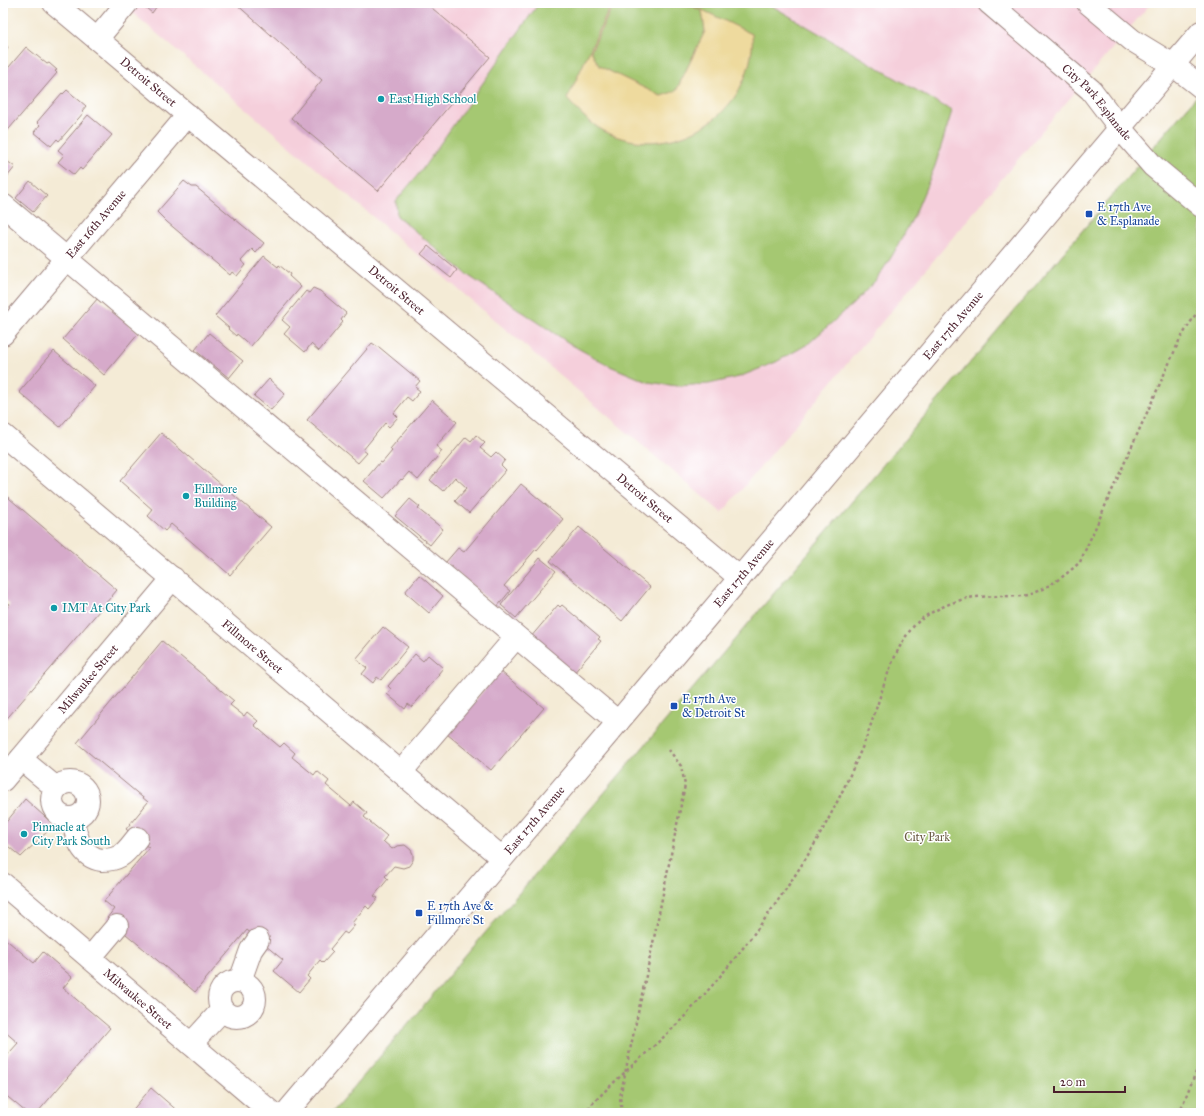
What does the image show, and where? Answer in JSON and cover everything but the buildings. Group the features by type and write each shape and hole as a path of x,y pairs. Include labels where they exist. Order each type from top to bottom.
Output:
{"street":[{"name":"Detroit Street","path":"54,3 740,578"},
{"path":"98,39 127,3"},
{"name":"City Park Esplanade","path":"989,3 1091,90 1119,128 1153,166 1201,206"},
{"path":"1088,3 1132,40 1173,65 1201,87"},
{"name":"East 17th Avenue","path":"286,1113 1201,32"},
{"name":"East 16th Avenue","path":"3,334 188,115"},
{"path":"3,205 618,722"},
{"name":"Fillmore Street","path":"3,435 502,858"},
{"name":"Milwaukee Street","path":"10,767 173,578"},
{"path":"401,772 516,636"},
{"path":"10,767 56,788"},
{"path":"73,782 82,786 86,792 88,802 86,809 81,814 72,818 62,817 53,808 52,798 56,788 63,783 73,782"},
{"path":"72,818 76,835 81,846 86,853 95,858 108,860 118,857 126,851 137,838"},
{"name":"Milwaukee Street","path":"3,884 272,1113"},
{"path":"90,958 117,926"},
{"path":"240,981 251,950 258,940"},
{"path":"240,981 249,986 255,998 253,1008 245,1015 236,1017 227,1015 222,1010 219,1000 220,991 224,986 230,982 240,981"},
{"path":"191,1044 222,1010"}],"path":[{"path":"584,1113 682,1018 722,973 773,908 811,849 845,787 866,739 900,644 919,621 944,606 969,598 1026,595 1049,585 1067,574 1080,562 1180,339 1201,306"},
{"path":"622,1113 620,1097 624,1074 685,785 681,766 669,750"},
{"path":"1179,1113 1201,1060"}],"shaded area":[{"path":"121,3 1151,3 722,513"}],"green space":[{"path":"539,3 767,3 952,111 935,166 914,216 892,256 876,280 854,303 808,344 776,362 739,377 709,384 677,386 648,382 610,366 572,345 469,276 397,216 396,201 421,171"},
{"name":"City Park","path":"1201,91 1201,1113 332,1113"}],"sand":[{"path":"612,3 614,3 591,51 599,66 661,96 676,91 705,31 702,11 685,3 688,3 752,34 752,48 748,70 739,90 728,106 714,119 697,130 679,137 661,141 641,142 622,138 604,131 593,124 567,99"}],"place":[{"name":"East High School","path":"381,99"},
{"name":"E 17th Ave & Esplanade","path":"1089,214"},
{"name":"Fillmore Building","path":"186,496"},
{"name":"IMT At City Park","path":"54,608"},
{"name":"E 17th Ave & Detroit St","path":"674,706"},
{"name":"Pinnacle at City Park South","path":"24,834"},
{"name":"E 17th Ave & Fillmore St","path":"419,913"}]}
